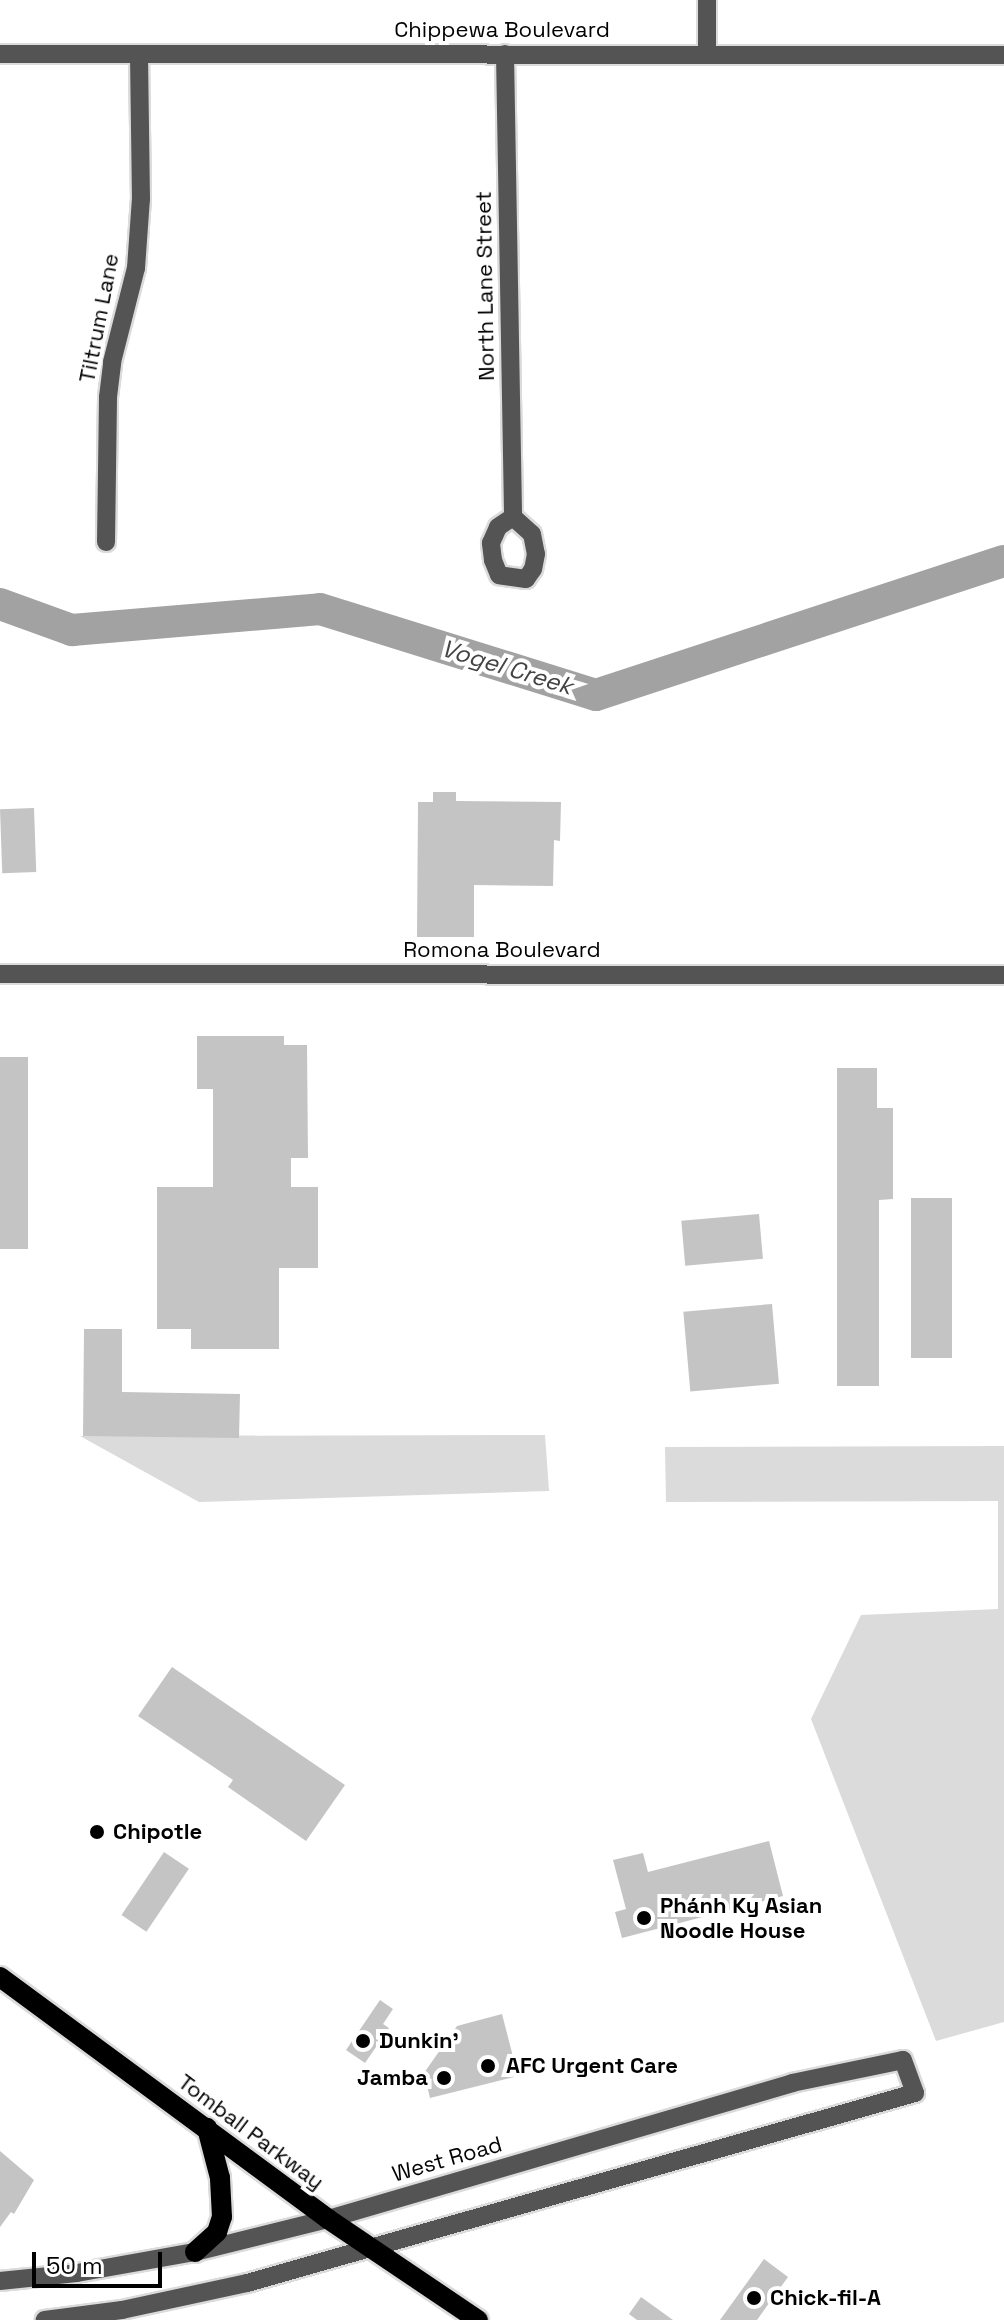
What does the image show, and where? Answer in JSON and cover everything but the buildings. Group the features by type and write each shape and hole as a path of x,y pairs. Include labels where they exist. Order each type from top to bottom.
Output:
{"main road":[{"name":"Tomball Parkway","path":"0,1977 328,2219 478,2320"},
{"path":"195,2252 217,2232 222,2217 220,2178 207,2128"}],"street":[{"path":"707,0 707,55"},
{"name":"Chippewa Boulevard","path":"0,54 1004,55"},
{"name":"Tiltrum Lane","path":"106,542 108,397 112,362 136,268 141,199 139,54"},
{"name":"North Lane Street","path":"505,54 513,517"},
{"name":"Romona Boulevard","path":"0,974 1004,975"},
{"name":"West Road","path":"0,2281 77,2273 195,2252 328,2219 792,2083 903,2060 915,2093 632,2176 370,2246"},
{"path":"45,2320 122,2310 247,2283 370,2246"}],"shaded area":[{"path":"545,1435 549,1491 199,1502 80,1436"},
{"path":"1004,1446 1004,2022 936,2041 811,1719 861,1615 998,1609 998,1501 666,1502 665,1447"}],"waterway":[{"name":"Vogel Creek","path":"0,604 72,630 320,609 596,695 1004,561"}],"place":[{"name":"Chipotle","path":"97,1832"},
{"name":"Phánh Ky Asian Noodle House","path":"644,1918"},
{"name":"Dunkin'","path":"363,2041"},
{"name":"AFC Urgent Care","path":"488,2066"},
{"name":"Jamba","path":"444,2078"},
{"name":"Chick-fil-A","path":"754,2298"}]}
